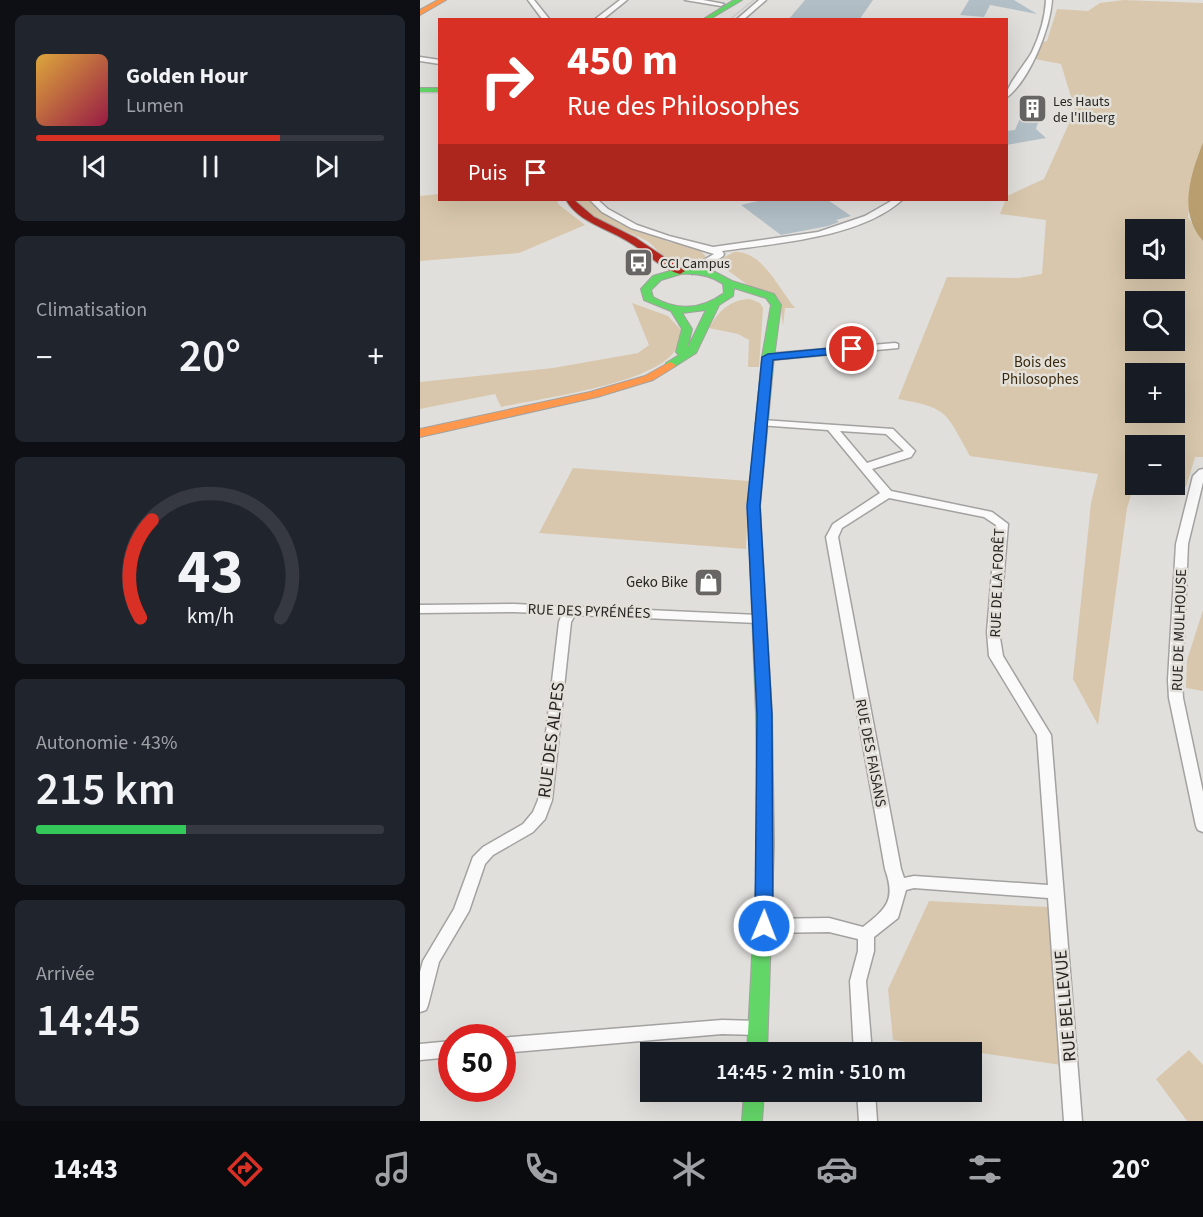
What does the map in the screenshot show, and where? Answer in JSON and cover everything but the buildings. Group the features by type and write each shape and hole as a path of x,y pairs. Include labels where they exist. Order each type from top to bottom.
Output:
{"main road":[{"path":"420,13 443,0"},
{"path":"708,18 731,1"},
{"path":"420,90 438,90"},
{"path":"420,94 438,95"},
{"path":"571,201 586,216 633,240 669,267 723,279 774,299 776,304 767,360 754,506 764,715 764,926 757,1042"},
{"path":"642,248 643,256 657,278"},
{"path":"686,271 657,278 648,285 646,295 657,305 675,309 743,296 761,299 769,306 772,320"},
{"path":"420,433 620,388 659,373 692,351 705,317 730,290 723,279"},
{"path":"673,363 683,348 688,331 686,321 675,309"},
{"path":"752,1121 753,1102"}],"street":[{"path":"531,0 545,18"},
{"path":"600,18 624,0"},
{"path":"688,0 731,1"},
{"path":"741,18 763,0"},
{"path":"1008,93 1032,56 1043,30 1049,0"},
{"path":"420,59 438,62"},
{"path":"595,201 610,213 666,238 717,254"},
{"path":"686,271 717,254 819,234 868,218 895,201"},
{"path":"717,254 723,279"},
{"path":"767,360 895,346"},
{"path":"761,423 889,431 910,451 907,455 865,467"},
{"path":"832,428 887,494"},
{"name":"RUE DE MULHOUSE","path":"1203,472 1198,476 1182,544 1175,681 1176,698 1203,825"},
{"name":"RUE DES FAISANS","path":"887,494 837,526 832,537 893,869 899,886"},
{"name":"RUE DE LA FORÊT","path":"887,494 988,514 1002,524 993,632 996,656 1044,735 1054,892"},
{"name":"RUE DES PYRÉNÉES","path":"420,609 514,608 758,619"},
{"name":"RUE DES ALPES","path":"420,1005 431,961 461,911 478,861 488,851 528,828 540,815 545,800 565,622 570,611"},
{"path":"866,934 892,913 899,886 914,882 1054,892"},
{"name":"RUE BELLEVUE","path":"1054,892 1071,1073 1073,1121"},
{"path":"764,926 829,925 866,934"},
{"path":"862,1042 858,981 866,951 866,934"},
{"path":"516,1044 722,1027 758,1028"},
{"path":"420,1052 438,1050"},
{"path":"867,1102 868,1121"}],"green space":[{"name":"Bois des Philosophes","path":"1124,0 1203,3 1203,142 1197,158 1188,217 1203,241 1203,457 1195,457 1185,487 1185,435 1125,435 1125,495 1131,495 1127,508 1098,725 1073,679 1091,503 1098,474 970,456 956,430 944,415 927,406 898,399 947,277 1019,278 1042,274 1046,220 1000,214 1005,201 1008,201 1008,196 1044,179 1075,110 1061,64 1035,59 1041,42 1047,41 1057,9 1088,11 1100,3"},
{"path":"438,194 438,201 557,201 585,225 519,253 420,261 420,196"},
{"path":"577,201 590,201 603,212 669,242 698,248 707,258 702,263 669,262 648,242 608,224 583,208"},
{"path":"734,252 753,257 761,264 795,308 785,308 783,326 780,303 749,286 723,267 723,258"},
{"path":"750,299 760,303 763,308 759,367 748,367 749,340 738,334 709,328 725,307"},
{"path":"632,303 668,316 682,331 674,352 661,363 642,373 619,382 501,407 495,394 420,409 420,382 553,368 638,353 649,345"},
{"path":"573,468 749,481 746,549 539,533"},
{"path":"1203,610 1203,691 1186,688 1187,660"},
{"path":"929,901 1048,907 1061,1065 982,1053 982,1042 893,1040 888,989"},
{"path":"1189,1050 1203,1065 1203,1121 1187,1121 1156,1079"}],"shaded area":[{"path":"1203,142 1203,241 1190,218 1188,205 1194,167"}],"tram line":[{"path":"732,18 754,0"},
{"path":"420,93 438,93"}],"traffic: fast":[{"path":"708,18 739,0"},
{"path":"420,90 438,90"},
{"path":"680,271 699,271 717,276 728,283 729,294 710,306 689,310 668,308 648,298 646,289 657,278 680,271"},
{"path":"728,283 770,296 776,305 768,357 754,506 764,715 766,844 757,1042"},
{"path":"670,365 692,351 714,305"},
{"path":"675,310 687,329 681,352"},
{"path":"752,1121 753,1102"}],"traffic: slow":[{"path":"420,13 443,0"},
{"path":"420,433 593,395 649,378 670,365"}],"traffic: jam":[{"path":"571,201 591,219 625,235 661,261 680,271"}],"place":[{"name":"Les Hauts de l'Illberg","path":"1032,109"},
{"name":"CCI Campus","path":"639,263"},
{"name":"Geko Bike","path":"709,582"}],"route":[{"path":"764,926 766,844 764,715 755,574 754,506 768,357 852,349"}]}
